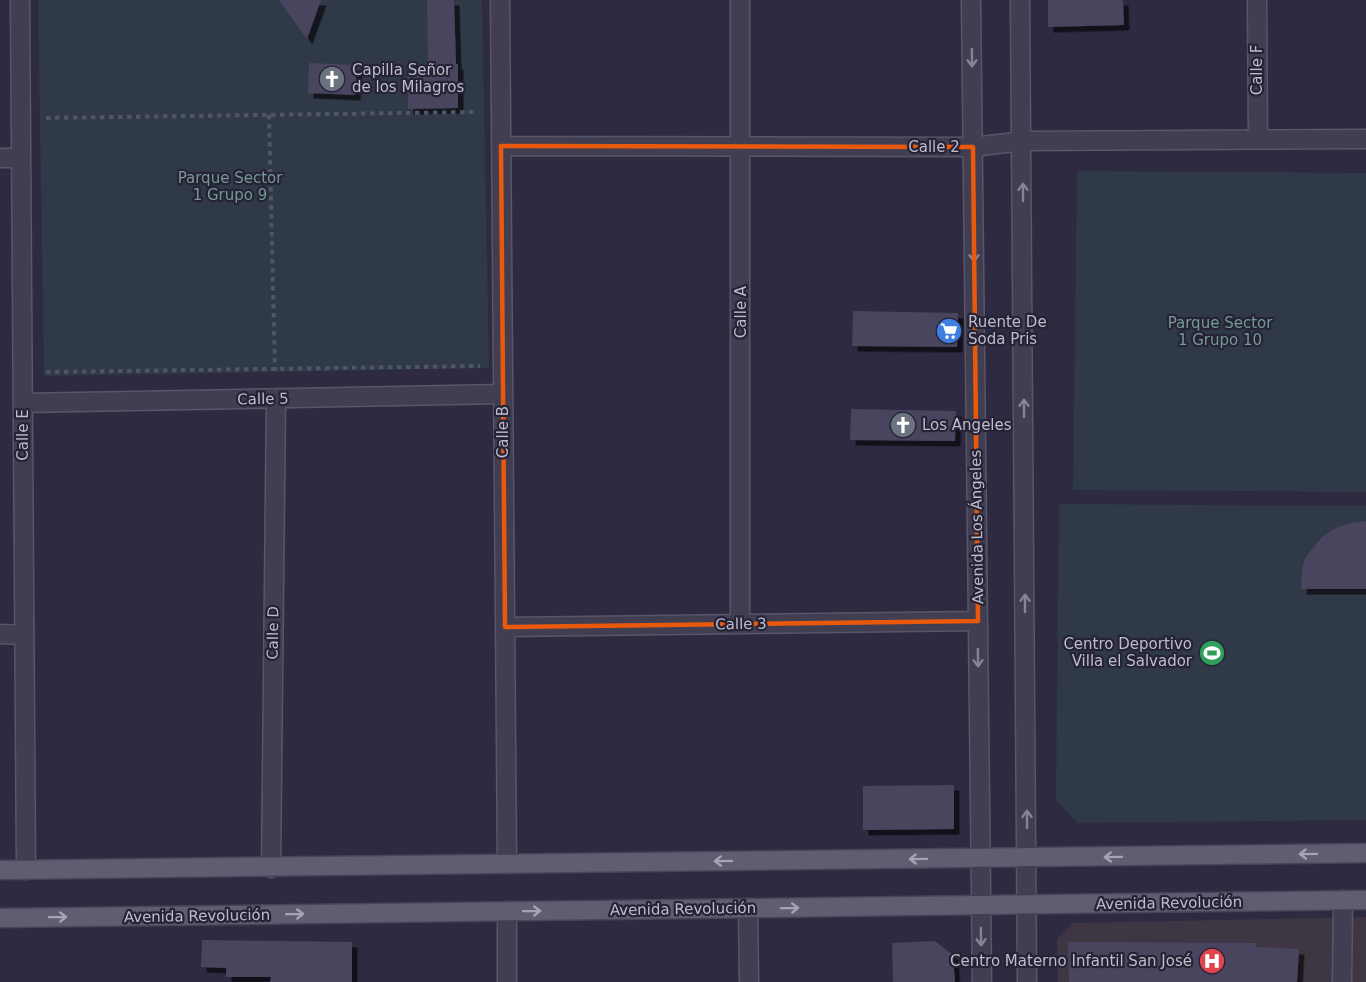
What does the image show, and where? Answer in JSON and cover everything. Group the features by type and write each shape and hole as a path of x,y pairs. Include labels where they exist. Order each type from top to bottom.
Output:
{"main road":[{"path":"0,870 1366,854"},
{"name":"Avenida Revolución","path":"0,918 1366,900"}],"street":[{"name":"Calle E","path":"20,0 26,870"},
{"name":"Calle B","path":"500,0 507,864"},
{"name":"Calle A","path":"740,0 742,146 740,624"},
{"name":"Avenida Los Ángeles","path":"971,0 982,982"},
{"path":"1020,0 1023,141 1027,982"},
{"name":"Calle F","path":"1257,0 1258,140"},
{"name":"Calle 2","path":"501,146 973,147 1023,141 1366,140"},
{"path":"0,158 21,158"},
{"name":"Calle 5","path":"23,403 503,394"},
{"name":"Calle D","path":"271,867 276,399"},
{"name":"Calle 3","path":"505,627 978,621"},
{"path":"0,634 24,635"},
{"path":"1341,982 1343,900"},
{"path":"748,908 748,982"},
{"path":"507,911 507,982"}],"path":[{"path":"44,107 45,118"},
{"path":"20,119 501,112"},
{"path":"269,115 276,399"},
{"path":"48,360 48,372 486,366"}],"highlighted area":[{"path":"501,146 973,147 978,621 505,627"}],"shaded area":[{"name":"Centro Materno Infantil San José","path":"1366,917 1366,982 1058,982 1057,939 1073,923"}],"green space":[{"name":"Parque Sector 1 Grupo 9","path":"38,0 482,0 489,368 44,376"},
{"name":"Parque Sector 1 Grupo 10","path":"1077,171 1366,173 1366,492 1073,490"},
{"name":"Centro Deportivo Villa el Salvador","path":"1059,504 1366,506 1366,820 1077,823 1056,800"}],"building":[{"path":"279,0 321,0 307,39"},
{"path":"427,0 454,0 458,108 408,109 408,64 428,64"},
{"path":"1048,0 1123,0 1124,25 1048,27"},
{"name":"Capilla Señor de los Milagros","path":"309,63 357,65 355,95 308,93"},
{"path":"853,311 958,313 957,347 852,346"},
{"name":"Los Angeles","path":"851,409 956,411 955,441 850,440"},
{"path":"1366,521 1366,589 1301,589 1305,558 1322,537 1346,524"},
{"path":"954,785 954,829 863,830 863,786"},
{"path":"202,940 352,942 352,982 270,982 271,977 226,977 226,968 201,967"},
{"path":"935,941 953,955 955,982 893,982 892,943"},
{"path":"1068,942 1256,943 1256,947 1299,949 1297,982 1069,982"}],"place":[{"name":"Capilla Señor de los Milagros","path":"332,79"},
{"name":"Ruente De Soda Pris","path":"949,331"},
{"name":"Los Angeles","path":"903,425"},
{"name":"Centro Deportivo Villa el Salvador","path":"1212,653"},
{"name":"Centro Materno Infantil San José","path":"1212,961"}]}
